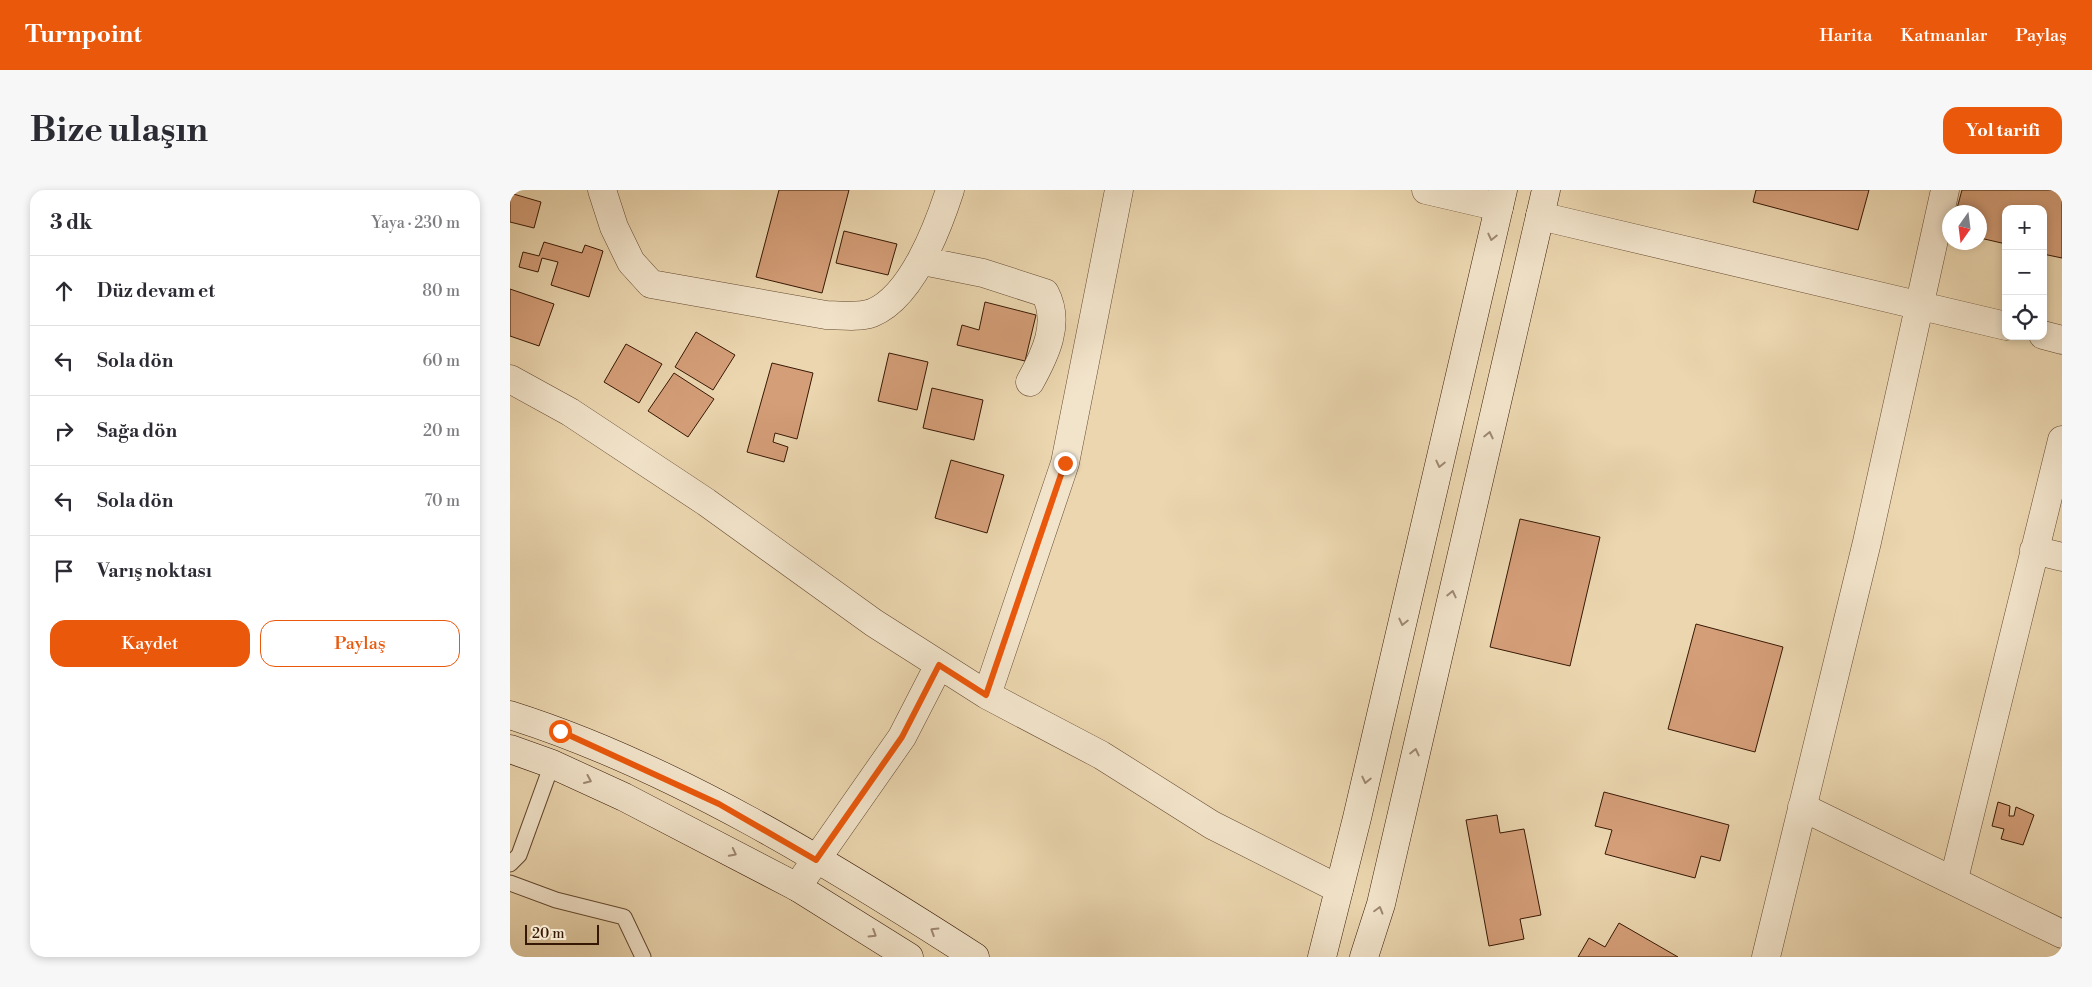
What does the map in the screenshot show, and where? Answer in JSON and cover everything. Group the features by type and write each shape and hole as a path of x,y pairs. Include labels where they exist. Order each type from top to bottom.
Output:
{"street":[{"path":"602,190 614,227 631,262 651,284 826,315 852,316 872,312 891,300 923,261 950,190"},
{"path":"986,695 1065,463 1119,190"},
{"path":"1322,957 1501,198 1426,190"},
{"path":"1364,957 1381,904 1546,190"},
{"path":"1766,957 1866,542 1945,190"},
{"path":"1540,216 2002,325"},
{"path":"923,261 983,273 1046,293 1051,304 1052,323 1045,356 1030,382"},
{"path":"2047,337 2062,340"},
{"path":"510,379 570,412 706,502 874,622 986,695 1101,755 1212,825 1339,888"},
{"path":"1954,879 2062,440"},
{"path":"2034,550 2062,557"},
{"path":"798,887 902,737 939,665"},
{"path":"510,715 560,731 719,804 902,911 975,957"},
{"path":"510,750 552,764 624,796 798,887 909,957"},
{"path":"1802,807 1954,879 2062,934"}],"lane":[{"path":"510,864 519,855 552,764"},
{"path":"510,883 556,900 624,917 643,957"}],"building":[{"path":"779,190 849,190 822,293 756,277"},
{"path":"1756,190 1869,190 1858,230 1753,202"},
{"path":"1962,190 2062,190 2062,258 2047,255 2047,205 2002,205 2002,243 1987,240 1987,205 1958,205"},
{"path":"510,193 541,202 534,228 510,222"},
{"path":"844,231 897,244 888,275 836,263"},
{"path":"544,242 582,253 585,245 603,251 589,297 551,285 558,262 542,258 538,272 519,267 523,252 539,256"},
{"path":"510,289 554,304 539,346 510,336"},
{"path":"985,302 1036,315 1025,361 957,345 962,325 979,330"},
{"path":"696,332 735,355 713,390 675,367"},
{"path":"626,344 662,364 639,403 604,382"},
{"path":"889,353 928,362 917,410 878,401"},
{"path":"772,363 813,373 797,439 775,433 773,442 788,447 784,462 747,452"},
{"path":"674,373 714,399 688,437 648,411"},
{"path":"932,388 983,400 974,440 923,428"},
{"path":"951,460 1004,475 987,533 935,518"},
{"path":"1520,519 1600,537 1570,666 1490,647"},
{"path":"1696,624 1783,647 1755,752 1668,729"},
{"path":"1604,792 1729,825 1720,861 1701,856 1695,878 1605,854 1612,830 1595,826"},
{"path":"1998,802 2010,806 2009,816 2014,816 2016,807 2034,815 2023,845 2001,839 2004,829 1992,826"},
{"path":"1497,815 1500,833 1524,829 1541,915 1520,919 1524,939 1489,946 1466,820"},
{"path":"1619,923 1678,957 1578,957 1589,938 1605,947"}],"route":[{"path":"560,731 719,804 816,860 902,737 939,665 986,695 1065,463"}]}
